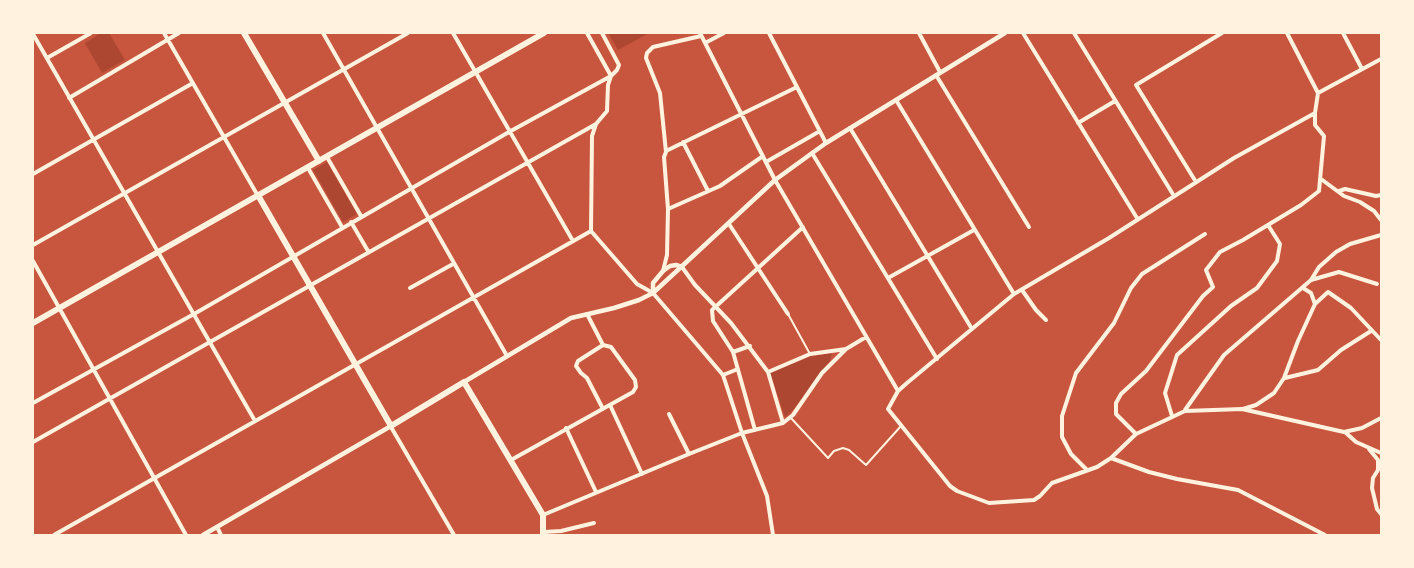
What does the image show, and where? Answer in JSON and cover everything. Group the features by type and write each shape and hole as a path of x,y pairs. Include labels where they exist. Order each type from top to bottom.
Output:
{"main road":[{"path":"244,33 319,161"},
{"path":"33,323 259,197 544,33"},
{"path":"259,197 391,426 464,382 543,515 543,533"}],"street":[{"path":"47,58 91,33"},
{"path":"164,33 259,197"},
{"path":"69,98 179,33"},
{"path":"323,33 507,356"},
{"path":"33,245 408,33"},
{"path":"453,33 573,241"},
{"path":"33,442 596,124 607,111 608,85 611,76 586,33"},
{"path":"33,403 194,314 361,216 611,76 619,65 602,33"},
{"path":"683,33 686,40"},
{"path":"705,43 724,33"},
{"path":"769,33 826,143"},
{"path":"920,33 938,74 1029,227"},
{"path":"464,382 571,318 614,308 653,293 776,180 812,153 1005,33"},
{"path":"1023,33 1137,219"},
{"path":"1074,33 1174,196"},
{"path":"1196,182 1136,85 1222,33"},
{"path":"1136,434 1116,414 1116,403 1121,394 1146,371 1213,286 1206,270 1220,252 1302,205 1319,191 1324,136 1315,125 1318,93 1287,33"},
{"path":"1343,33 1362,69"},
{"path":"33,34 255,421"},
{"path":"663,271 667,255 669,209 664,157 666,152 660,93 646,58 647,53 653,47 701,35 766,162 898,391"},
{"path":"1318,93 1381,59"},
{"path":"33,174 95,141 193,83"},
{"path":"666,152 797,87"},
{"path":"896,100 1014,294"},
{"path":"1077,123 1115,101"},
{"path":"1316,113 1234,158 1014,294 898,391 888,409 950,486 989,503 1034,500 1052,483 1097,468 1136,434 1185,411 1242,410 1344,432 1369,449 1381,453"},
{"path":"596,124 592,136 591,231 637,284 653,293 723,375 766,496 773,535"},
{"path":"850,128 972,329"},
{"path":"766,162 820,131"},
{"path":"683,142 708,191"},
{"path":"812,153 937,358"},
{"path":"327,156 361,216"},
{"path":"669,209 720,186 763,156"},
{"path":"308,168 342,227"},
{"path":"1321,179 1374,211 1381,220"},
{"path":"1338,191 1345,189 1376,196 1381,195"},
{"path":"351,222 368,251"},
{"path":"729,224 788,314"},
{"path":"1172,416 1165,393 1177,355 1231,306 1257,288 1277,261 1280,244 1268,225"},
{"path":"755,430 733,352 713,321 712,310 803,227"},
{"path":"888,278 974,230"},
{"path":"54,535 591,231"},
{"path":"1088,470 1071,454 1062,437 1062,416 1076,374 1114,323 1131,288 1142,274 1205,234"},
{"path":"1185,411 1224,355 1303,288 1319,267 1336,252 1350,244 1381,237"},
{"path":"33,261 186,535"},
{"path":"410,288 453,264"},
{"path":"653,293 653,283 663,271 670,266 682,267 750,346 768,372 783,423"},
{"path":"1311,280 1339,272 1377,284"},
{"path":"1303,288 1311,293 1315,304"},
{"path":"1022,290 1046,320"},
{"path":"1242,410 1256,405 1274,393 1284,378 1315,304 1328,292 1351,308 1381,340"},
{"path":"587,313 603,345"},
{"path":"1284,378 1318,370 1341,350 1371,331"},
{"path":"543,515 742,433 783,423 790,417 822,373 846,349 866,337"},
{"path":"510,461 566,428 603,409 633,392 636,383 611,347 603,345 578,361 576,366 587,378 603,409"},
{"path":"733,352 750,346"},
{"path":"768,372 810,354 846,349"},
{"path":"723,375 738,369"},
{"path":"610,405 642,474"},
{"path":"1344,432 1362,428 1380,418 1381,410"},
{"path":"669,414 689,454"},
{"path":"203,535 391,426 454,535"},
{"path":"566,428 596,492"},
{"path":"1369,449 1378,460 1378,470 1373,478 1372,488 1377,509 1381,514"},
{"path":"1111,458 1149,472 1238,490 1325,535"},
{"path":"543,533 594,523"},
{"path":"217,527 221,535"}],"lane":[{"path":"788,314 810,354"},
{"path":"790,417 828,458 834,451 843,448 849,450 866,465 901,426"}],"shaded area":[{"path":"101,33 109,33 125,60 102,73 85,43"},
{"path":"608,33 649,33 618,50"},
{"path":"327,162 357,214 343,222 313,170"},
{"path":"832,353 830,361 793,410 785,417 770,373 812,356"}]}
